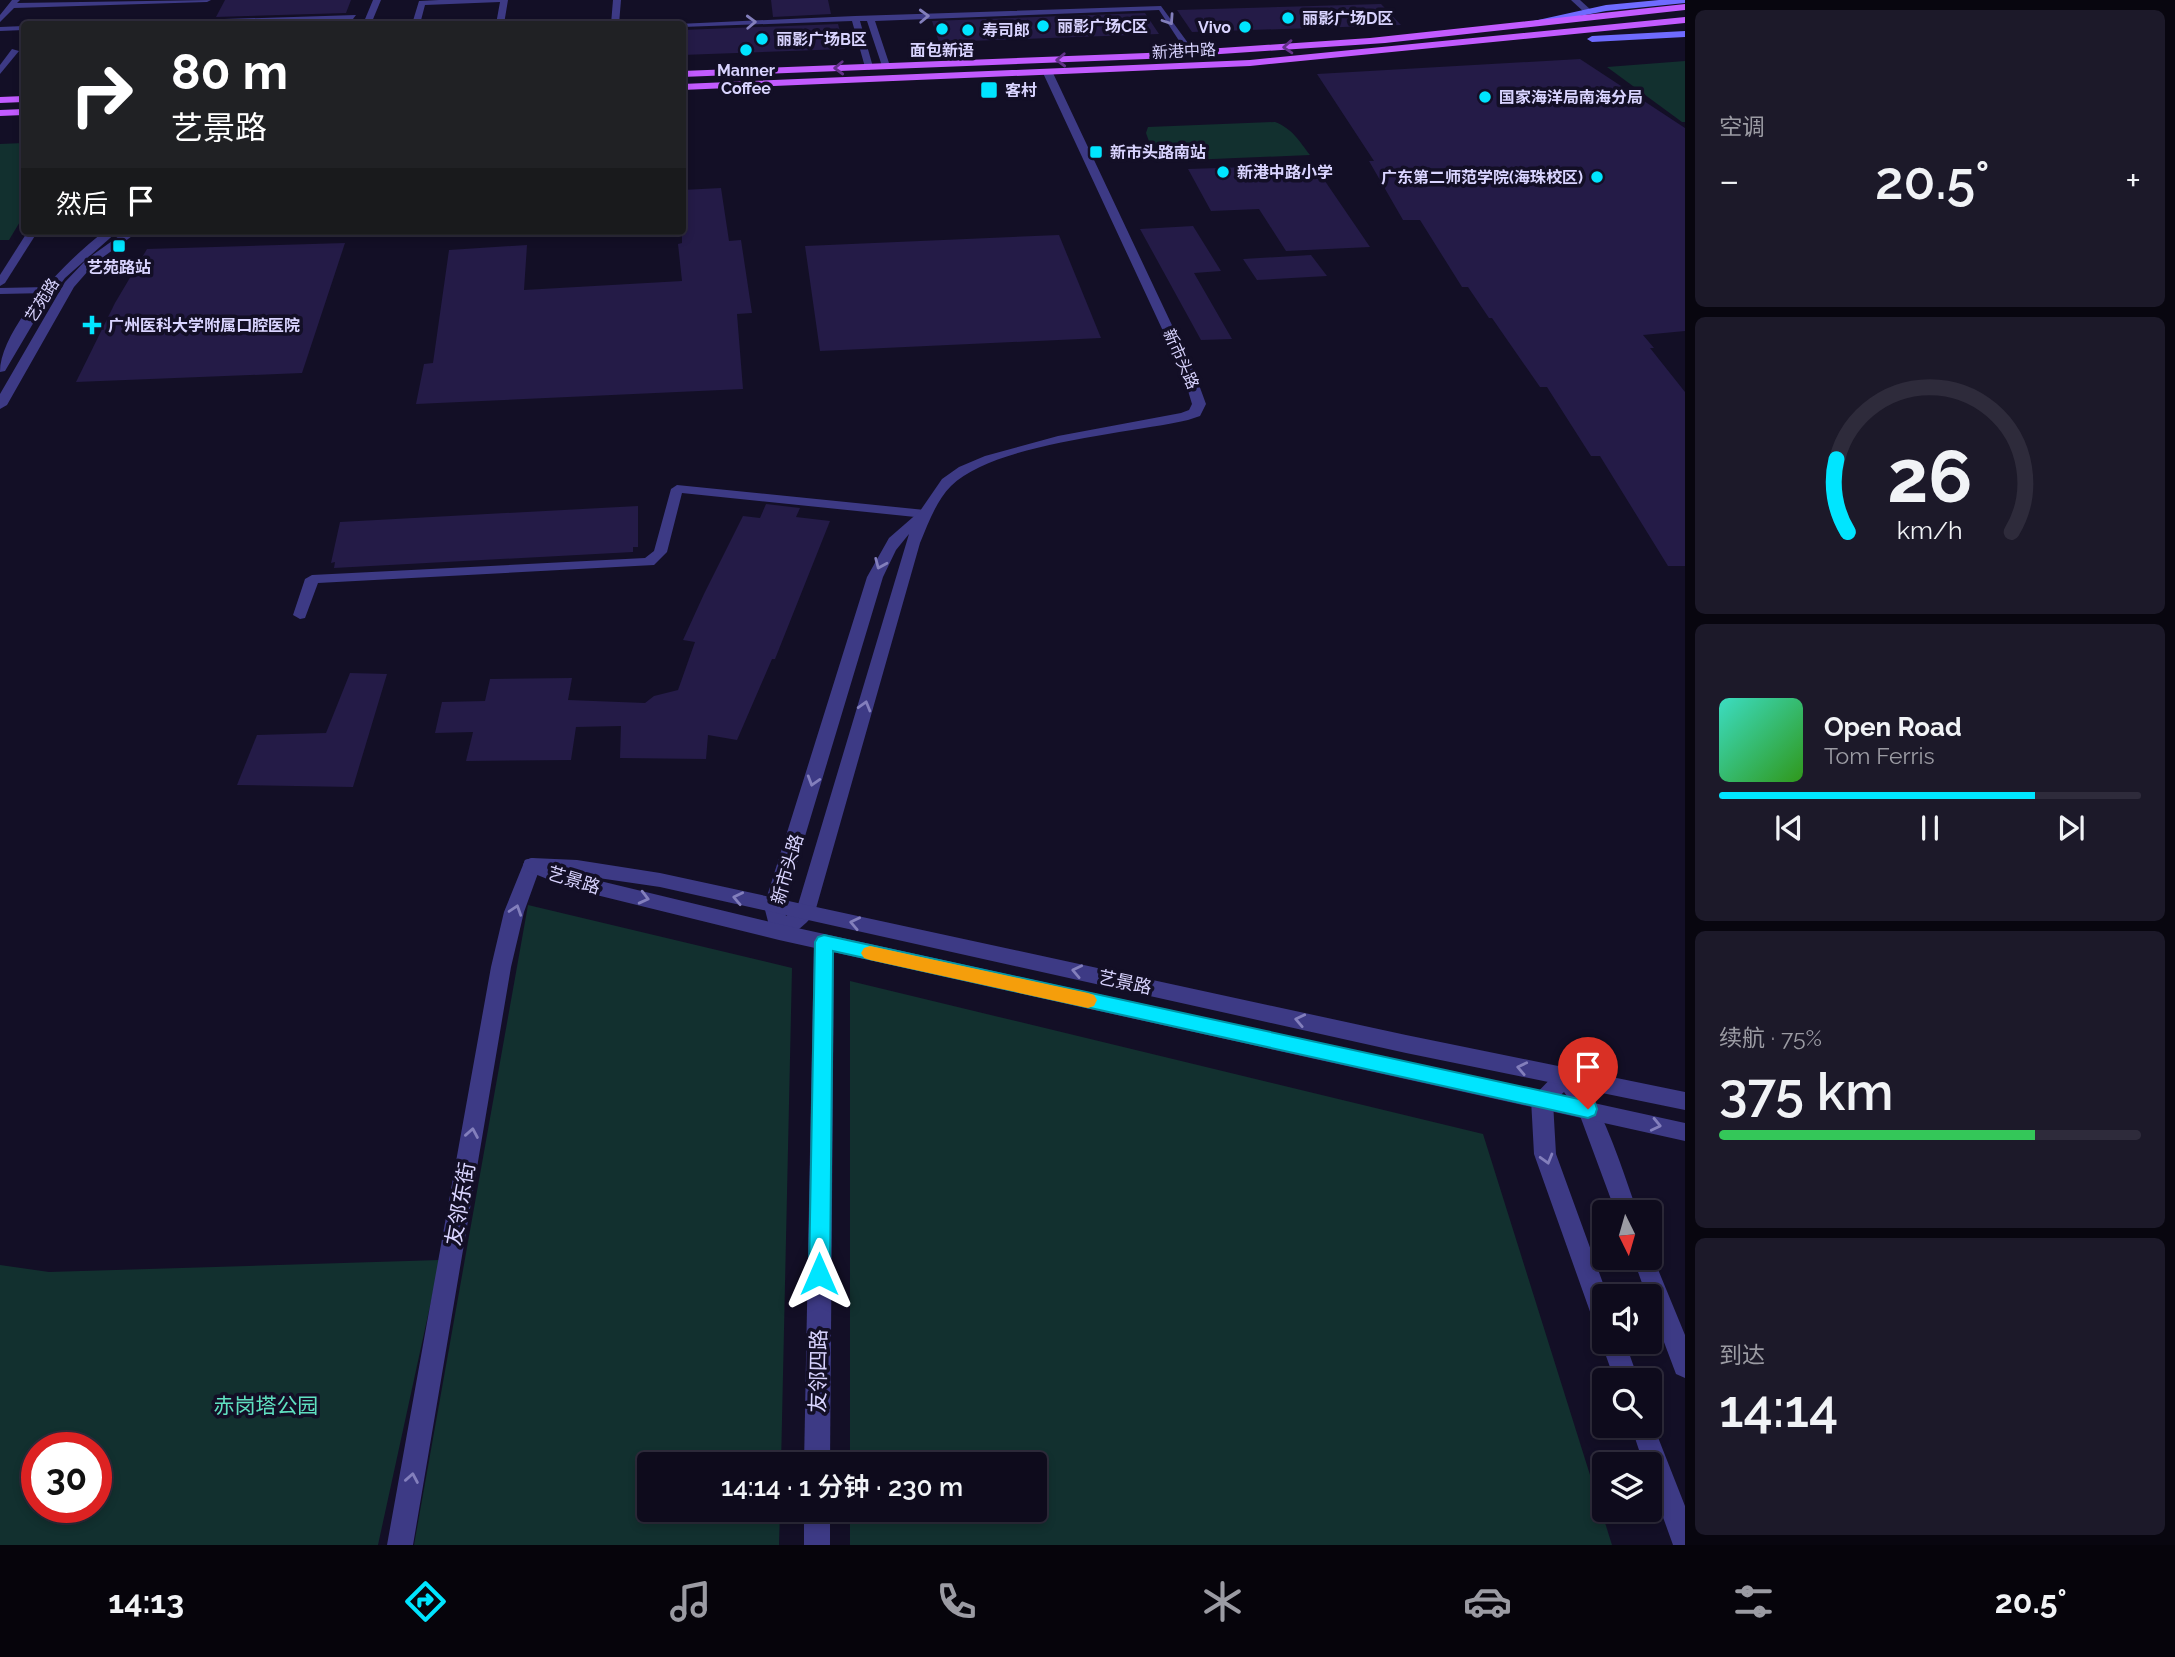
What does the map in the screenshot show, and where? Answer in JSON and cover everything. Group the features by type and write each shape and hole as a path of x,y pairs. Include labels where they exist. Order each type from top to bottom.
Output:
{"main road":[{"path":"1533,22 1588,11 1685,0"},
{"path":"1356,42 1685,7"},
{"name":"新港中路","path":"686,74 1192,54 1685,14"},
{"name":"新港中路","path":"686,87 1201,66 1366,54 1685,20"},
{"path":"1366,54 1483,50 1685,28"},
{"path":"1592,39 1685,34"},
{"path":"0,100 21,99"},
{"path":"0,113 21,112"}],"street":[{"path":"368,21 377,0"},
{"name":"新市头路","path":"925,514 909,525 882,556 775,906 779,932 805,912 913,543 925,514 948,481 964,470 994,458 1086,434 1183,417 1195,413 1199,404 1189,374 1048,73"},
{"name":"艺苑路","path":"0,368 47,290 80,255 107,235"},
{"name":"艺苑路","path":"0,405 69,285 91,261 127,235"},
{"name":"艺景路","path":"531,866 578,867 660,880 1685,1101"},
{"name":"艺景路","path":"531,866 572,882 779,932 1685,1132"},
{"name":"友邻东街","path":"400,1545 501,967 514,912 531,866"},
{"name":"友邻四路","path":"817,1452 824,942"},
{"path":"1592,1284 1545,1154 1542,1099 1565,1077 1588,1109 1622,1200"},
{"path":"1649,1270 1685,1366"},
{"path":"1647,1438 1685,1542"},
{"path":"817,1522 817,1545"}],"lane":[{"path":"0,20 14,3 207,0"},
{"path":"192,21 216,0"},
{"path":"417,21 422,3 502,0 500,21"},
{"path":"615,21 617,0"},
{"path":"1575,0 1588,11"},
{"path":"686,24 1161,8 1192,54"},
{"path":"244,21 353,17"},
{"path":"855,18 869,67"},
{"path":"870,18 886,66"},
{"path":"0,29 21,28"},
{"path":"0,51 20,51"},
{"path":"0,71 20,51"},
{"path":"0,282 30,235"},
{"path":"0,264 17,256"},
{"path":"0,291 47,290"},
{"path":"300,615 312,579 649,562 660,552 677,489 925,514"}],"green space":[{"path":"1685,61 1685,122 1607,67"},
{"path":"1275,122 1291,132 1310,155 1165,161 1151,147 1146,133 1148,127"},
{"path":"21,143 21,220 9,240 0,240 0,144"},
{"path":"528,905 792,968 781,1452 637,1452 637,1522 780,1522 779,1545 414,1545"},
{"path":"850,981 1483,1134 1592,1481 1592,1522 1605,1522 1612,1545 850,1545 850,1522 1047,1522 1047,1452 850,1452"},
{"name":"赤岗塔公园","path":"440,1260 378,1545 0,1545 0,1265 49,1272"}],"building":[{"path":"225,0 351,0 346,13 216,17"},
{"path":"771,0 828,0 831,14 773,17"},
{"name":"丽影广场D区","path":"1381,4 1401,25 1192,32 1177,10"},
{"name":"丽影广场C区","path":"1145,13 1159,34 939,42 932,21"},
{"name":"丽影广场B区","path":"838,24 845,49 686,55 686,30"},
{"path":"1580,59 1685,128 1685,331 1643,335 1685,392 1685,566 1668,566 1600,456 1591,456 1547,387 1540,387 1468,287 1462,287 1420,220 1403,220 1369,161 1374,161 1317,74"},
{"path":"1314,165 1370,247 1286,251 1259,209 1211,211 1188,169"},
{"path":"721,188 729,241 741,240 752,313 737,314 743,389 416,404 424,364 433,363 449,250 527,245 524,290 682,281 678,244 682,243 682,235 686,235 686,190"},
{"path":"1193,226 1221,271 1194,273 1232,339 1201,340 1140,229"},
{"path":"1059,235 1101,338 820,351 805,246"},
{"path":"345,243 302,373 76,382 115,303 147,249"},
{"path":"1311,255 1327,276 1257,280 1243,259"},
{"path":"766,504 800,508 796,517 830,521 775,659 772,659 737,740 708,735 706,759 620,758 621,726 576,727 571,760 466,761 473,732 435,733 442,702 485,701 490,679 572,678 568,700 645,703 654,696 678,690 695,642 683,640 704,594 743,516 760,518"},
{"path":"638,506 638,547 633,547 633,552 334,568 335,562 331,563 340,522"},
{"path":"350,673 387,674 353,787 237,785 257,735 326,733"}],"slow traffic":[{"path":"870,953 1088,1000"}],"place":[{"name":"丽影广场D区","path":"1288,18"},
{"name":"丽影广场C区","path":"1043,26"},
{"name":"Vivo","path":"1245,27"},
{"name":"面包新语","path":"942,29"},
{"name":"寿司郎","path":"968,30"},
{"name":"丽影广场B区","path":"762,39"},
{"name":"Manner Coffee","path":"746,50"},
{"name":"客村","path":"989,90"},
{"name":"国家海洋局南海分局","path":"1485,97"},
{"name":"新市头路南站","path":"1096,152"},
{"name":"新港中路小学","path":"1223,172"},
{"name":"广东第二师范学院(海珠校区)","path":"1597,177"},
{"name":"艺苑路站","path":"119,246"},
{"name":"广州医科大学附属口腔医院","path":"92,325"}],"route":[{"path":"819,1274 824,942 1588,1109"}]}
